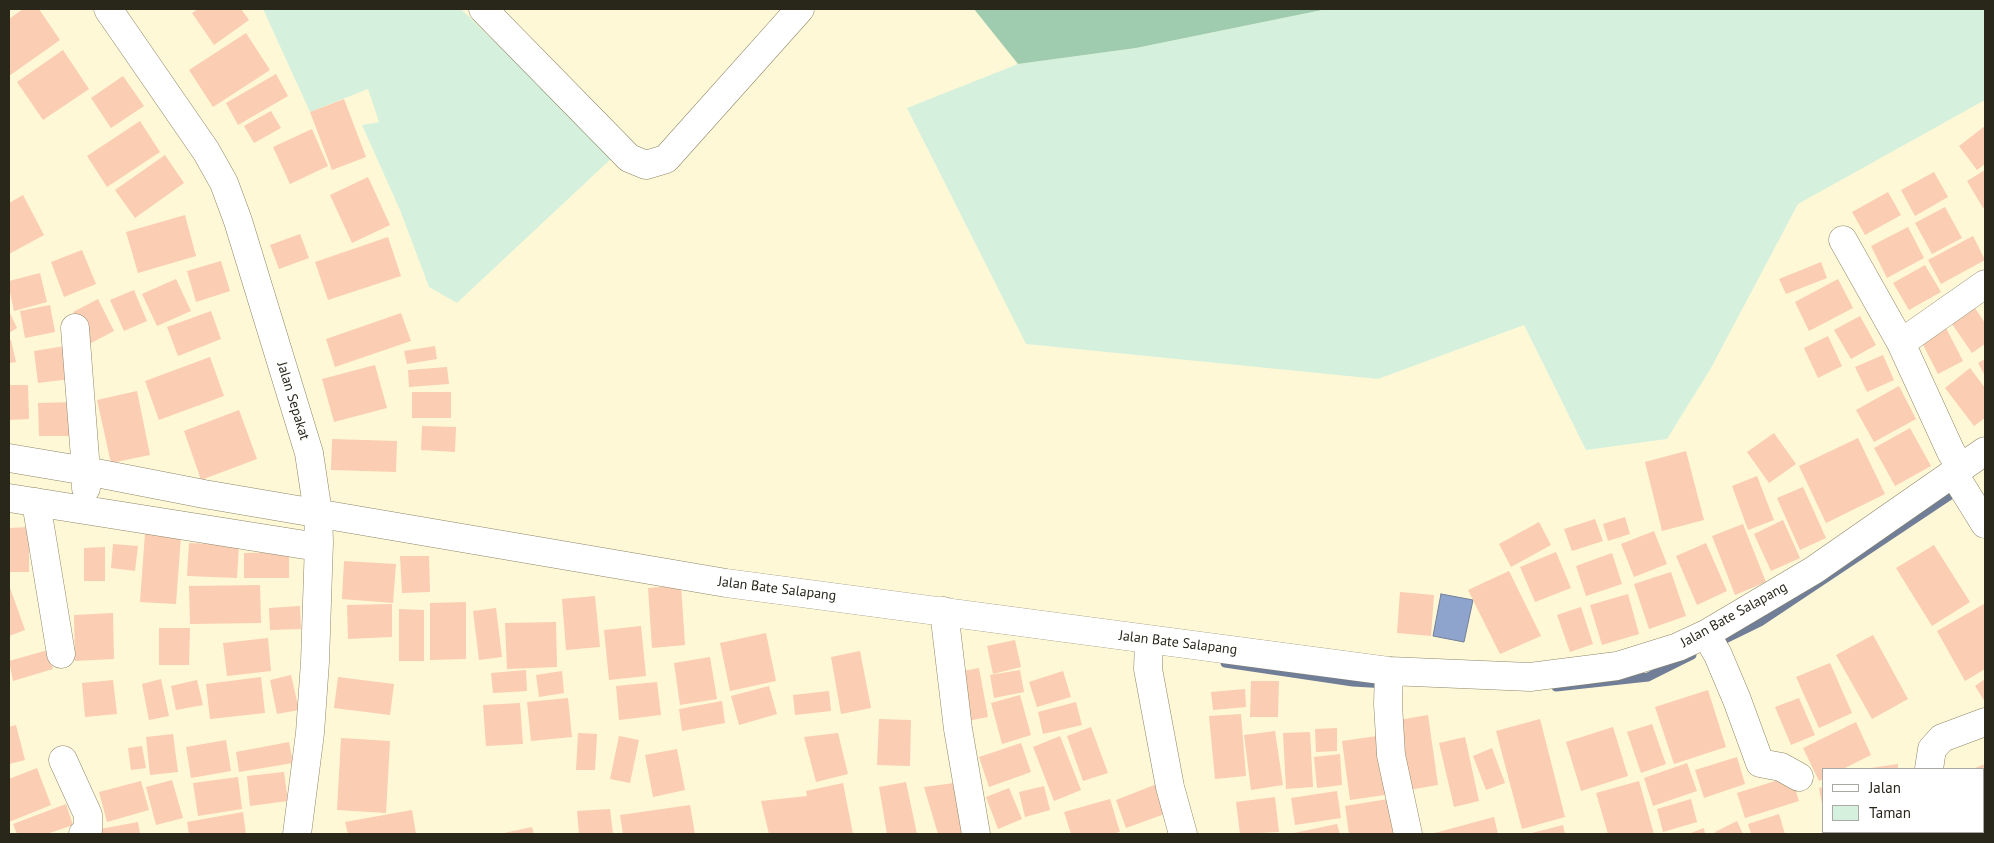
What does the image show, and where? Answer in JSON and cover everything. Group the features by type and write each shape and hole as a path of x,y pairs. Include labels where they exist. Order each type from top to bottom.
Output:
{"street":[{"name":"Jalan Sepakat","path":"108,9 206,151 224,183 238,221 309,454 319,531 310,732 297,834"},
{"path":"483,9 629,158 646,165 666,159 800,9"},
{"path":"1843,240 1901,343 1952,452 1958,471 1985,524"},
{"path":"1901,343 1985,284"},
{"path":"75,328 85,490"},
{"name":"Jalan Bate Salapang","path":"319,531 574,558 726,583 945,623 1149,653 1328,661 1389,685 1578,671 1616,666 1678,647 1711,643 1985,451"},
{"path":"9,458 85,490 319,531"},
{"path":"9,498 36,502 85,490 204,494 319,531"},
{"path":"36,502 61,654"},
{"path":"945,623 958,729 976,834"},
{"path":"1711,643 1760,763 1781,767 1799,777"},
{"path":"1149,653 1170,787 1184,834"},
{"path":"1389,685 1391,755 1408,834"},
{"path":"1929,768 1932,749 1942,738 1985,722"},
{"path":"63,760 88,815 88,830 83,834"}],"green space":[{"path":"263,9 461,9 613,157 457,303 429,287 400,210 362,125 379,122 368,89 310,112"},
{"path":"974,9 1327,9 1136,48 1018,64"},
{"path":"1327,9 1985,9 1985,100 1798,204 1711,368 1667,439 1586,450 1524,325 1378,379 1026,344 907,108 1018,64 1136,48"}],"water":[{"path":"1441,594 1473,600 1464,642 1433,636"}],"building":[{"path":"23,9 39,9 60,40 9,76 9,19"},
{"path":"198,9 241,9 249,20 214,45 192,13"},
{"path":"246,33 270,70 213,107 189,70"},
{"path":"63,50 89,89 43,120 17,82"},
{"path":"276,74 288,96 238,125 226,103"},
{"path":"123,76 144,106 111,128 91,98"},
{"path":"344,99 366,157 332,170 310,112"},
{"path":"271,111 281,128 254,143 244,126"},
{"path":"140,121 160,152 107,187 87,156"},
{"path":"1985,126 1985,164 1977,170 1959,146"},
{"path":"312,129 328,166 290,184 273,147"},
{"path":"165,155 184,183 135,218 115,190"},
{"path":"1985,170 1985,207 1983,208 1967,181"},
{"path":"1934,172 1948,197 1915,216 1901,190"},
{"path":"368,177 390,225 352,243 330,195"},
{"path":"1888,192 1901,215 1865,235 1852,212"},
{"path":"23,195 44,235 9,254 9,203"},
{"path":"1945,207 1962,238 1932,254 1915,223"},
{"path":"185,215 196,256 138,273 126,232"},
{"path":"1908,227 1924,258 1887,278 1871,246"},
{"path":"300,234 309,258 279,269 270,245"},
{"path":"1973,236 1985,260 1941,284 1928,260"},
{"path":"388,237 401,276 328,300 315,262"},
{"path":"82,250 96,284 64,297 51,262"},
{"path":"221,261 230,291 196,302 187,271"},
{"path":"1821,262 1827,278 1786,294 1779,279"},
{"path":"1925,265 1941,292 1909,310 1893,283"},
{"path":"40,273 47,302 14,311 9,281"},
{"path":"176,279 191,311 157,326 142,294"},
{"path":"1838,279 1853,308 1809,331 1795,302"},
{"path":"134,290 147,321 124,331 110,300"},
{"path":"98,299 114,331 89,344 73,312"},
{"path":"50,305 55,332 25,338 20,311"},
{"path":"1975,308 1985,323 1985,344 1972,353 1952,324"},
{"path":"9,311 17,328 9,333"},
{"path":"211,311 221,339 178,356 167,327"},
{"path":"401,313 411,341 335,367 326,339"},
{"path":"1860,316 1876,345 1851,359 1834,330"},
{"path":"1946,328 1963,361 1938,374 1921,341"},
{"path":"1828,336 1842,366 1818,378 1804,348"},
{"path":"9,340 11,340 16,362 9,363"},
{"path":"65,346 70,379 38,383 34,351"},
{"path":"435,346 437,359 407,364 404,351"},
{"path":"1883,355 1894,380 1867,392 1855,367"},
{"path":"210,357 224,396 159,420 145,381"},
{"path":"1985,359 1985,376 1978,363"},
{"path":"375,365 387,408 334,422 322,379"},
{"path":"447,367 449,384 409,387 408,370"},
{"path":"1970,368 1985,388 1985,418 1974,426 1945,388"},
{"path":"9,385 28,385 29,419 9,420"},
{"path":"1899,386 1916,419 1874,442 1856,410"},
{"path":"137,391 150,455 111,463 97,400"},
{"path":"412,392 451,392 451,418 412,418"},
{"path":"74,402 74,436 39,436 38,403"},
{"path":"239,410 257,459 201,480 184,431"},
{"path":"422,426 456,427 455,452 421,450"},
{"path":"1910,428 1931,466 1895,486 1874,448"},
{"path":"1774,433 1796,464 1769,483 1747,452"},
{"path":"1858,438 1885,494 1826,523 1799,466"},
{"path":"332,439 397,441 396,472 331,470"},
{"path":"1686,451 1704,520 1662,531 1645,462"},
{"path":"1757,476 1774,520 1748,530 1732,486"},
{"path":"1803,487 1826,538 1800,550 1777,498"},
{"path":"1625,517 1630,534 1608,541 1603,524"},
{"path":"1595,519 1603,541 1572,551 1564,529"},
{"path":"1783,520 1800,558 1771,571 1754,534"},
{"path":"1539,522 1551,545 1511,567 1499,544"},
{"path":"1743,524 1766,582 1735,595 1712,536"},
{"path":"29,527 29,572 9,572 9,528"},
{"path":"1654,531 1667,564 1634,577 1621,544"},
{"path":"145,533 181,536 176,604 140,602"},
{"path":"189,543 239,545 237,578 187,576"},
{"path":"1706,543 1727,591 1697,605 1676,556"},
{"path":"113,544 138,546 135,571 111,568"},
{"path":"1934,545 1970,602 1932,626 1896,568"},
{"path":"105,547 105,581 84,581 84,548"},
{"path":"289,552 289,578 244,578 244,553"},
{"path":"1556,552 1571,588 1535,602 1520,567"},
{"path":"1612,553 1622,584 1586,596 1576,566"},
{"path":"400,556 429,556 430,592 402,593"},
{"path":"344,561 396,564 393,603 342,599"},
{"path":"1509,571 1541,636 1500,654 1468,590"},
{"path":"1671,572 1686,616 1649,629 1634,584"},
{"path":"9,585 25,630 9,636"},
{"path":"260,585 261,623 190,624 189,586"},
{"path":"681,585 685,645 652,648 648,588"},
{"path":"1400,592 1434,595 1431,636 1397,633"},
{"path":"1628,594 1639,634 1602,645 1590,605"},
{"path":"595,596 600,647 566,650 562,599"},
{"path":"466,602 466,659 430,660 430,603"},
{"path":"392,604 392,637 348,639 347,605"},
{"path":"1984,604 1985,669 1965,681 1937,631"},
{"path":"300,606 301,629 270,630 269,608"},
{"path":"1581,607 1593,644 1570,652 1557,615"},
{"path":"496,608 502,657 479,660 473,611"},
{"path":"399,609 424,610 424,661 399,661"},
{"path":"113,613 114,659 75,661 74,615"},
{"path":"556,622 557,667 507,669 505,623"},
{"path":"641,626 646,676 609,680 604,630"},
{"path":"159,628 190,628 189,665 159,665"},
{"path":"766,633 776,681 730,691 720,643"},
{"path":"1873,635 1908,699 1872,719 1836,655"},
{"path":"268,638 271,671 227,676 223,643"},
{"path":"1015,640 1021,667 993,674 987,646"},
{"path":"48,650 53,669 13,681 9,661"},
{"path":"860,651 871,708 841,714 831,657"},
{"path":"710,657 717,699 680,705 674,663"},
{"path":"1830,663 1852,713 1819,728 1796,677"},
{"path":"979,668 988,717 967,721 958,672"},
{"path":"526,670 527,691 493,693 491,673"},
{"path":"1020,670 1024,692 994,698 990,675"},
{"path":"562,671 564,693 539,697 536,675"},
{"path":"1063,671 1071,697 1037,707 1029,682"},
{"path":"291,675 299,710 277,714 270,680"},
{"path":"261,677 265,713 210,719 206,684"},
{"path":"338,677 394,684 390,715 334,708"},
{"path":"161,679 169,716 149,720 142,684"},
{"path":"1985,679 1985,702 1975,686"},
{"path":"113,680 117,714 85,717 82,683"},
{"path":"197,680 203,705 176,710 171,686"},
{"path":"1251,681 1279,681 1278,717 1250,717"},
{"path":"657,682 661,715 619,720 616,686"},
{"path":"769,686 777,714 739,725 731,696"},
{"path":"1245,689 1246,707 1213,710 1211,692"},
{"path":"1708,690 1726,747 1674,764 1655,707"},
{"path":"829,691 831,711 795,715 793,695"},
{"path":"1020,695 1031,735 1002,744 991,703"},
{"path":"568,698 572,737 531,741 527,702"},
{"path":"1799,698 1815,735 1791,745 1775,707"},
{"path":"722,701 725,723 682,731 679,709"},
{"path":"1076,702 1082,725 1043,734 1038,712"},
{"path":"520,703 523,744 486,746 483,705"},
{"path":"1241,714 1246,776 1215,779 1209,716"},
{"path":"1428,715 1438,785 1409,790 1399,720"},
{"path":"879,719 911,720 910,766 877,765"},
{"path":"1540,719 1565,817 1522,829 1496,731"},
{"path":"1856,722 1871,755 1845,768 1822,768 1822,780 1819,781 1803,748"},
{"path":"1652,724 1666,764 1641,773 1627,732"},
{"path":"16,725 25,760 9,764 9,727"},
{"path":"1091,727 1108,773 1083,781 1067,736"},
{"path":"1613,727 1628,776 1581,791 1566,742"},
{"path":"1337,728 1337,751 1316,752 1315,729"},
{"path":"1275,731 1283,785 1251,790 1244,735"},
{"path":"1310,732 1313,787 1286,789 1283,733"},
{"path":"578,733 597,734 595,770 576,770"},
{"path":"838,733 848,774 816,782 804,737"},
{"path":"173,734 178,772 150,775 146,737"},
{"path":"1384,735 1392,794 1350,800 1342,741"},
{"path":"619,736 639,740 630,783 610,779"},
{"path":"1060,736 1081,790 1054,801 1033,747"},
{"path":"1465,737 1479,801 1454,807 1439,743"},
{"path":"341,738 390,741 386,813 337,810"},
{"path":"226,740 231,771 191,778 186,747"},
{"path":"289,742 293,763 239,772 236,752"},
{"path":"1021,743 1031,772 989,787 979,757"},
{"path":"142,746 146,768 131,770 128,748"},
{"path":"1492,748 1505,783 1486,790 1473,756"},
{"path":"677,749 685,790 653,797 645,755"},
{"path":"1340,754 1342,785 1317,788 1314,757"},
{"path":"1737,757 1745,784 1704,798 1695,770"},
{"path":"1687,763 1697,791 1653,806 1644,778"},
{"path":"1898,764 1898,768 1871,768"},
{"path":"1985,764 1985,798 1984,768 1975,768"},
{"path":"37,768 51,805 9,822 9,779"},
{"path":"284,772 288,801 250,806 247,776"},
{"path":"1791,776 1799,801 1745,818 1737,793"},
{"path":"238,777 242,809 198,816 193,783"},
{"path":"172,780 183,818 156,825 146,787"},
{"path":"141,781 149,810 107,822 99,792"},
{"path":"1639,781 1654,834 1608,834 1596,793"},
{"path":"906,782 917,834 887,834 879,787"},
{"path":"962,782 971,831 962,834 938,834 924,787"},
{"path":"1162,782 1173,811 1126,828 1116,800"},
{"path":"843,783 853,834 769,834 761,801 807,796 806,791"},
{"path":"1044,786 1050,810 1025,817 1019,792"},
{"path":"1822,787 1822,804 1819,788"},
{"path":"1009,788 1022,819 998,829 986,797"},
{"path":"1337,791 1341,818 1295,825 1291,798"},
{"path":"1275,797 1279,832 1240,834 1236,802"},
{"path":"1110,799 1120,832 1111,834 1071,834 1064,812"},
{"path":"1388,799 1393,834 1349,834 1345,806"},
{"path":"1691,799 1697,822 1663,832 1657,809"},
{"path":"66,804 73,825 47,834 17,834 13,824"},
{"path":"690,805 695,834 623,834 620,815"},
{"path":"610,809 613,834 579,834 577,811"},
{"path":"412,810 416,834 348,834 345,822"},
{"path":"1984,810 1985,814 1984,830"},
{"path":"243,812 246,834 189,834 187,822"},
{"path":"1779,814 1785,834 1751,834 1748,824"},
{"path":"1494,817 1498,834 1431,834"},
{"path":"1737,821 1743,834 1716,834 1715,832"},
{"path":"138,822 140,834 96,834 95,830"},
{"path":"1337,824 1340,834 1294,834 1294,833"},
{"path":"1563,825 1565,834 1528,834"},
{"path":"532,827 534,834 504,834 504,833"},
{"path":"1704,828 1705,834 1688,834"},
{"path":"1908,833 1938,833 1935,834"},
{"path":"1954,833 1977,833 1974,834"}],"waterway":[{"path":"1715,644 1760,622 1949,496"},
{"path":"1556,687 1648,677 1692,655"},
{"path":"1225,663 1353,682 1386,684"}]}
